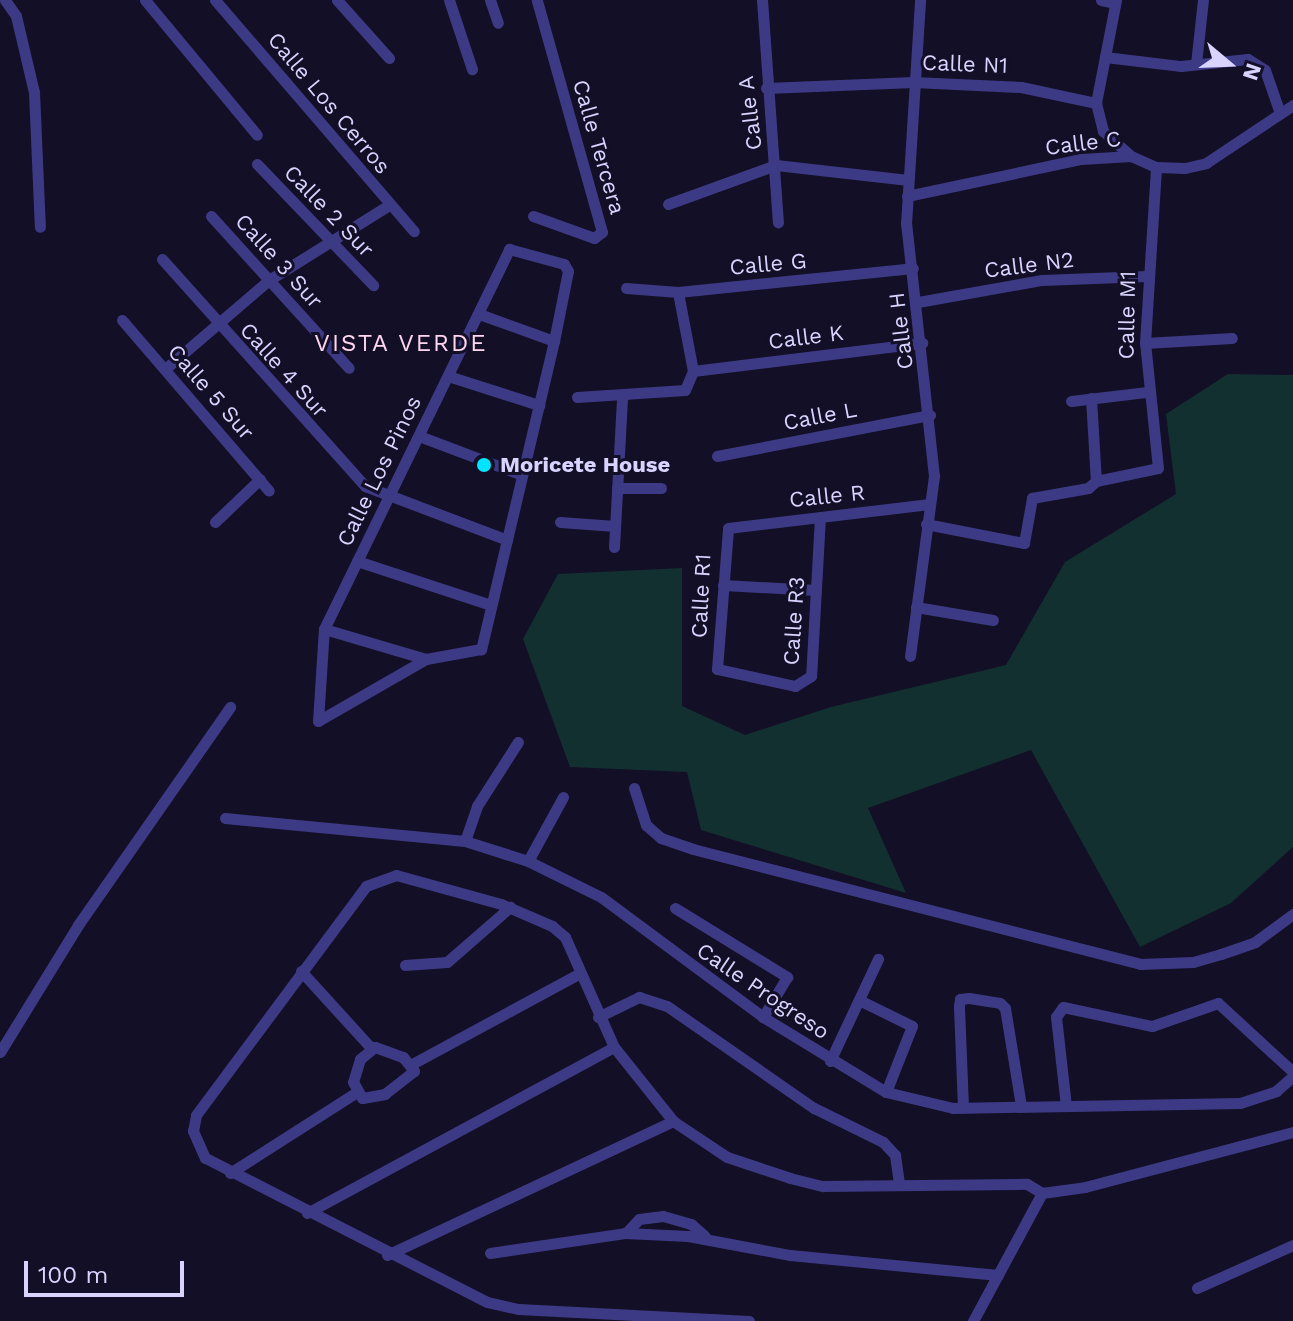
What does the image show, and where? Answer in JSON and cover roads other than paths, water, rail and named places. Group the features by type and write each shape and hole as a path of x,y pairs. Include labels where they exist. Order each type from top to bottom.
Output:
{"street":[{"path":"5,0 20,29 34,92 40,227"},
{"path":"145,0 257,135"},
{"name":"Calle Los Cerros","path":"215,0 414,231"},
{"path":"337,0 389,58"},
{"path":"449,0 472,69"},
{"path":"490,0 498,23"},
{"name":"Calle Tercera","path":"533,216 594,238 602,232 537,0"},
{"name":"Calle A","path":"762,0 778,222"},
{"name":"Calle H","path":"910,656 934,476 907,196 920,0"},
{"path":"1101,0 1116,1 1096,103 1103,131 1131,156"},
{"path":"1196,64 1203,0"},
{"path":"1105,57 1196,64 1258,62 1280,113"},
{"name":"Calle N1","path":"766,88 914,82 1021,87 1096,103"},
{"name":"Calle C","path":"907,196 1081,159 1131,156 1156,167 1206,163 1293,105"},
{"name":"Calle 2 Sur","path":"257,164 373,285"},
{"path":"668,204 776,165 908,180"},
{"name":"Calle M1","path":"1096,481 1155,471 1158,463 1147,392 1145,343 1146,276 1156,167"},
{"path":"165,369 269,280 389,205"},
{"name":"Calle 3 Sur","path":"211,216 349,368"},
{"name":"Calle Los Pinos","path":"426,659 318,721 324,629 510,248 568,268 554,341"},
{"name":"Calle 4 Sur","path":"162,259 217,325 365,486 386,498 507,540"},
{"name":"Calle G","path":"626,288 678,292 913,268"},
{"name":"Calle N2","path":"918,302 1042,280 1146,276"},
{"path":"577,397 622,397 685,390 693,371 678,292"},
{"path":"324,629 426,659 481,649 554,341 479,314"},
{"name":"Calle 5 Sur","path":"122,320 269,491"},
{"path":"1145,343 1232,338"},
{"name":"Calle K","path":"693,371 922,343"},
{"path":"448,376 539,405"},
{"path":"1071,401 1147,392"},
{"path":"614,547 622,397"},
{"path":"926,524 1024,543 1032,498 1088,488 1096,481 1091,398"},
{"name":"Calle L","path":"717,456 930,415"},
{"path":"419,436 522,475"},
{"path":"215,522 260,479"},
{"path":"617,488 661,488"},
{"name":"Calle R","path":"728,528 930,504"},
{"name":"Calle R3","path":"717,669 804,685 811,676 820,517"},
{"path":"560,522 615,526"},
{"name":"Calle R1","path":"717,669 728,528"},
{"path":"357,561 491,605"},
{"path":"723,585 816,590"},
{"path":"916,607 993,620"},
{"path":"0,1052 78,925 230,707"},
{"path":"465,841 477,806 518,742"},
{"path":"634,788 646,825 661,838 693,849 1140,964 1163,965 1221,954 1255,942 1293,914"},
{"path":"528,861 563,797"},
{"name":"Calle Progreso","path":"225,818 465,841 528,861 601,897 763,1017 830,1061 886,1092 963,1107 1240,1103 1276,1091 1293,1074"},
{"path":"749,1321 518,1309 457,1290 205,1158 197,1144 196,1115 366,886 382,877 414,877 510,907 565,937 598,1017 614,1047 673,1121 727,1157 790,1178 823,1186 1027,1184 1042,1193 1085,1187 1293,1132"},
{"path":"405,965 447,962 510,907"},
{"path":"675,908 787,977 763,1017"},
{"path":"830,1061 878,959"},
{"path":"301,971 372,1049 412,1064 580,973"},
{"path":"598,1017 639,997 667,1006 814,1108 883,1142 895,1155 899,1185"},
{"path":"963,1107 959,1006 960,999 969,998 1000,1003 1005,1008 1021,1106"},
{"path":"859,1000 912,1026 886,1092"},
{"path":"1066,1106 1056,1017 1063,1007 1152,1026 1218,1003 1293,1074"},
{"path":"307,1213 614,1047"},
{"path":"230,1173 355,1093 360,1059 372,1049"},
{"path":"355,1093 362,1098 385,1094 414,1071 412,1064"},
{"path":"387,1255 673,1121"},
{"path":"973,1321 1042,1193"},
{"path":"626,1233 639,1219 663,1216 691,1224 706,1237"},
{"path":"490,1253 626,1233 706,1237 790,1255 998,1275"},
{"path":"1197,1288 1293,1245"}],"place":[{"name":"Moricete House","path":"484,465"}],"district":[{"name":"VISTA VERDE","path":"401,344"}]}
